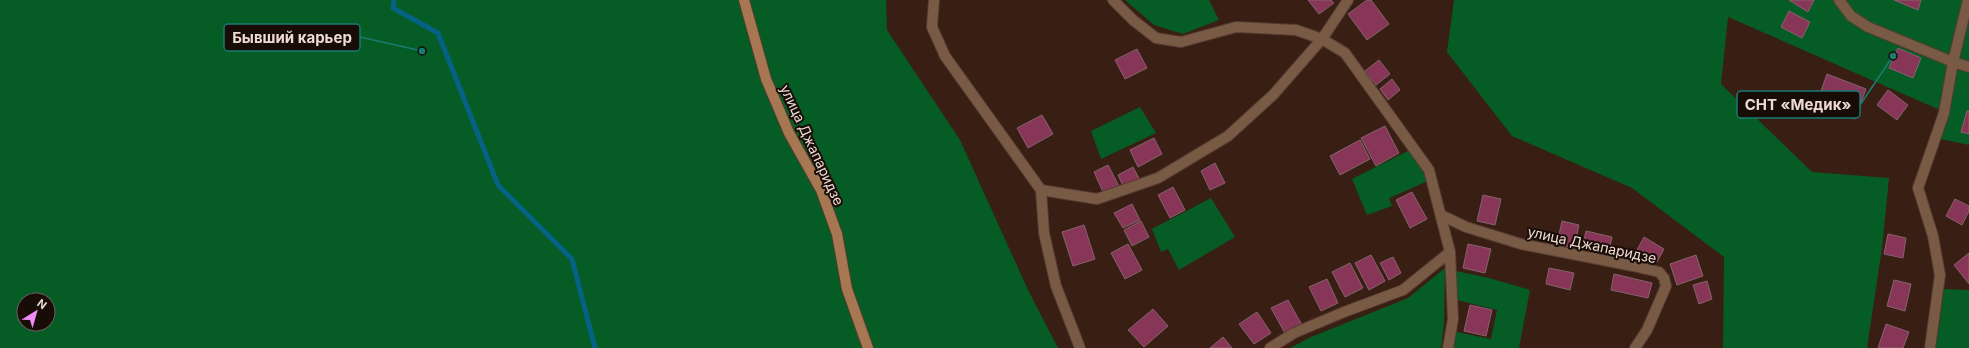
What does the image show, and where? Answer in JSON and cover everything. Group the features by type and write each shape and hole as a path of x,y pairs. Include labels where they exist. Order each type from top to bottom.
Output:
{"street":[{"name":"улица Джапаридзе","path":"744,0 766,79 789,133 821,190 837,234 847,289 868,348"},
{"path":"934,0 932,27 945,56 1041,190 1044,233 1056,286 1080,348"},
{"path":"1113,0 1133,20 1156,38 1181,42 1236,27 1296,30 1322,39 1345,53 1429,170 1450,252 1453,319 1448,348"},
{"path":"1041,190 1097,200 1158,178 1228,136 1273,95 1322,39 1348,0"},
{"path":"1839,0 1851,16 1868,27 1953,62 1969,66"},
{"path":"1930,348 1940,275 1933,236 1918,188 1944,113 1953,62 1968,0"},
{"name":"улица Джапаридзе","path":"1441,215 1466,227 1521,244 1659,272 1664,278 1666,286 1647,330 1635,348"},
{"path":"1270,348 1294,333 1403,290 1450,252"}],"green space":[{"path":"0,0 886,0 887,30 960,140 1029,292 1058,348 0,348"},
{"path":"1125,0 1209,0 1219,20 1183,34 1154,25"},
{"path":"1454,0 1969,0 1969,145 1941,139 1949,114 1728,17 1721,84 1812,172 1889,178 1882,248 1867,348 1723,348 1724,257 1632,188 1512,136 1447,52"},
{"path":"1140,107 1156,133 1101,159 1091,131"},
{"path":"1410,150 1428,181 1389,198 1392,206 1367,215 1352,179"},
{"path":"1211,198 1235,237 1179,270 1168,249 1161,252 1152,229"},
{"path":"1445,268 1444,323 1441,348 1290,348 1311,337 1408,298"},
{"path":"1456,271 1489,278 1530,290 1519,348 1452,348 1456,332 1491,339 1497,310 1457,300"},
{"path":"1944,289 1969,290 1969,348 1936,348"}],"building":[{"path":"1308,0 1331,0 1334,3 1319,14"},
{"path":"1367,0 1371,0 1389,24 1367,40 1348,14"},
{"path":"1789,0 1814,0 1808,12"},
{"path":"1894,0 1921,0 1918,10"},
{"path":"1789,11 1810,22 1802,38 1781,27"},
{"path":"1898,48 1921,58 1913,78 1889,68"},
{"path":"1137,49 1147,68 1125,79 1115,60"},
{"path":"1379,60 1390,74 1376,85 1365,71"},
{"path":"1827,74 1866,89 1855,119 1816,105"},
{"path":"1392,79 1400,90 1388,100 1380,89"},
{"path":"1888,90 1908,105 1897,120 1877,105"},
{"path":"1967,111 1969,111 1969,134 1961,132"},
{"path":"1042,115 1053,134 1028,148 1017,128"},
{"path":"1385,126 1399,153 1376,166 1361,138"},
{"path":"1154,138 1162,154 1138,167 1130,150"},
{"path":"1360,140 1370,159 1340,175 1330,156"},
{"path":"1215,163 1225,183 1210,190 1201,171"},
{"path":"1108,165 1119,186 1104,194 1094,172"},
{"path":"1133,167 1140,180 1124,188 1118,175"},
{"path":"1173,187 1185,210 1170,218 1158,195"},
{"path":"1412,192 1427,219 1410,228 1396,200"},
{"path":"1483,195 1501,199 1495,225 1477,221"},
{"path":"1955,199 1969,206 1969,211 1962,225 1946,216"},
{"path":"1132,204 1140,220 1123,228 1114,213"},
{"path":"1141,221 1149,237 1132,246 1124,230"},
{"path":"1562,221 1579,225 1574,248 1557,244"},
{"path":"1084,225 1095,259 1073,266 1062,232"},
{"path":"1586,231 1612,237 1608,255 1582,249"},
{"path":"1888,234 1906,238 1903,258 1884,254"},
{"path":"1644,237 1664,249 1657,262 1637,250"},
{"path":"1128,244 1142,270 1125,279 1111,253"},
{"path":"1468,244 1491,249 1485,273 1463,268"},
{"path":"1969,253 1969,284 1954,265"},
{"path":"1371,255 1385,281 1369,290 1355,263"},
{"path":"1696,255 1703,276 1677,285 1670,264"},
{"path":"1393,257 1401,273 1389,280 1380,263"},
{"path":"1350,263 1363,288 1345,297 1332,272"},
{"path":"1549,268 1574,273 1570,290 1546,284"},
{"path":"1614,274 1652,283 1648,298 1611,290"},
{"path":"1327,279 1338,303 1321,311 1309,287"},
{"path":"1894,280 1911,284 1905,311 1887,306"},
{"path":"1707,281 1712,299 1699,304 1693,285"},
{"path":"1288,300 1303,327 1286,335 1271,308"},
{"path":"1470,305 1492,310 1486,336 1464,331"},
{"path":"1153,309 1168,326 1144,347 1128,330"},
{"path":"1257,312 1271,333 1254,344 1239,324"},
{"path":"1886,324 1909,332 1903,348 1878,348"},
{"path":"1223,337 1232,348 1210,348"}],"waterway":[{"path":"394,0 393,8 438,33 498,185 572,259 595,348"}],"place":[{"name":"Бывший карьер","path":"422,51"},
{"name":"СНТ «Медик»","path":"1893,56"}]}
